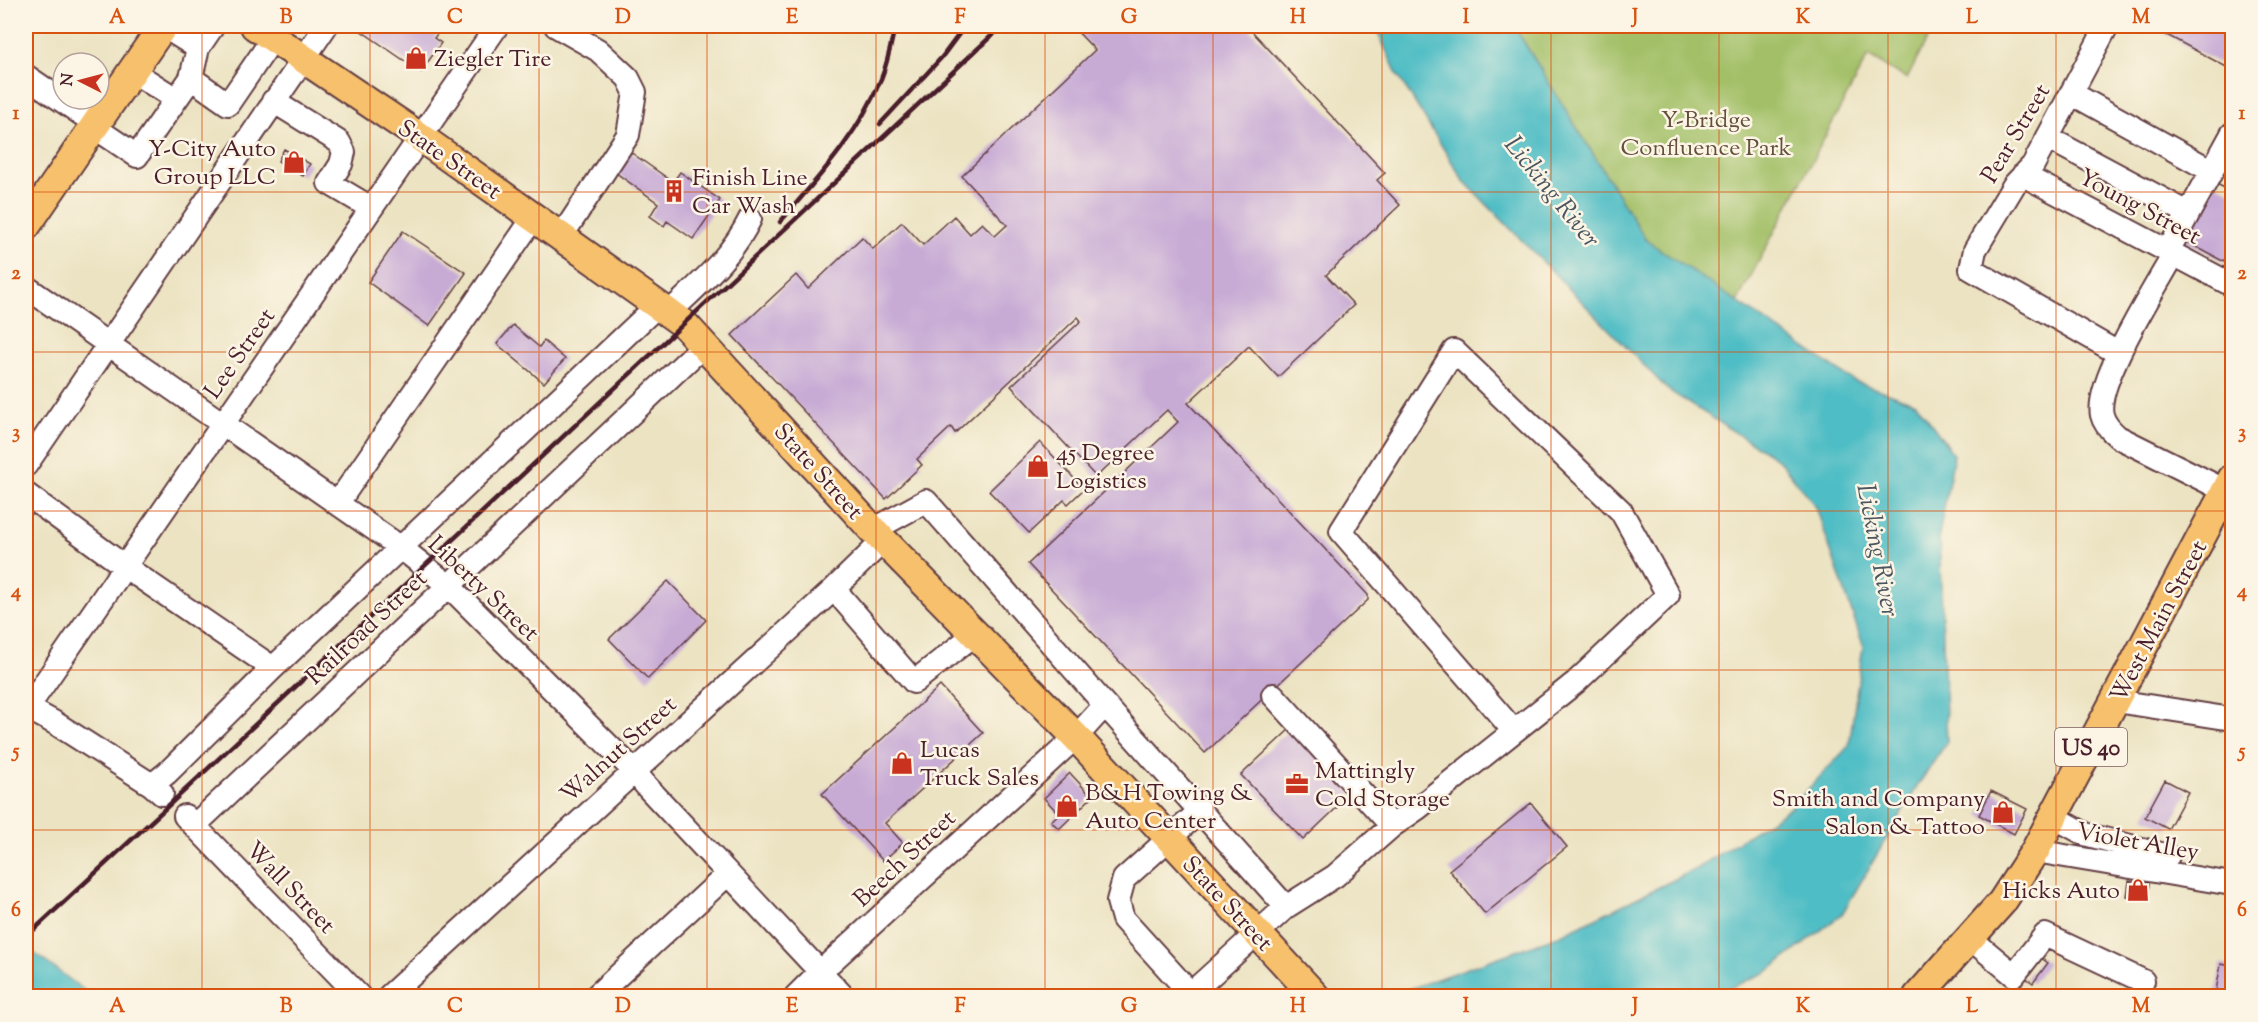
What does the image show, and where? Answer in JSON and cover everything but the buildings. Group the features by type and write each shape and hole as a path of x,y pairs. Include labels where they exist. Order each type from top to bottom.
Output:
{"main road":[{"path":"26,226 163,26"},
{"name":"State Street","path":"264,32 534,217 663,309 704,345 878,536 1076,737 1315,996"},
{"name":"West Main Street","path":"1918,996 2002,902 2035,851 2229,485"}],"street":[{"path":"163,26 198,48"},
{"path":"26,76 137,156 191,78 198,48 213,26"},
{"path":"26,465 326,26"},
{"name":"Lee Street","path":"26,708 496,26"},
{"path":"556,26 598,50 628,78 635,92 628,135 561,237"},
{"name":"Pear Street","path":"2107,26 2049,138 2033,165 2014,185 1975,250 1971,268 2118,353"},
{"path":"191,78 228,104 264,32"},
{"path":"132,71 176,99"},
{"path":"2071,93 2212,171"},
{"path":"273,101 339,142 344,152 341,164 329,183 371,208"},
{"path":"2229,485 2128,443 2118,437 2105,423 2102,414 2103,394 2118,353 2171,253 2188,213 2232,134"},
{"path":"2049,138 2188,213"},
{"name":"Young Street","path":"2024,176 2232,285"},
{"path":"337,504 534,217"},
{"name":"Railroad Street","path":"26,708 55,723 157,789 167,773 400,547 663,309 716,269 741,238 750,219"},
{"name":"Liberty Street","path":"26,287 400,547 449,586 633,770 819,973 843,996"},
{"name":"Railroad Street","path":"190,820 449,586 704,345"},
{"path":"1201,810 1124,879 1118,901 1123,919 1189,995 1286,908 1335,876 1392,826 1418,808 1576,682 1668,595 1621,511 1454,351 1341,531 1514,731"},
{"path":"26,494 124,566 273,668"},
{"name":"Walnut Street","path":"388,996 834,589 878,536 926,501 1105,705"},
{"path":"834,589 914,682 975,634"},
{"path":"1273,695 1392,826"},
{"path":"2116,700 2232,720"},
{"path":"1105,705 1286,908"},
{"name":"Beech Street","path":"796,996 1076,737 1105,705"},
{"path":"2054,817 2085,834 2168,856"},
{"name":"Wall Street","path":"190,820 359,996"},
{"name":"Violet Alley","path":"2035,851 2232,885"},
{"path":"596,996 729,874"},
{"path":"1971,939 2014,975 2045,935 2144,981"}],"green space":[{"name":"Y-Bridge Confluence Park","path":"1514,26 1934,26 1907,79 1868,56 1737,302 1646,240"}],"water":[{"name":"Licking River","path":"1375,26 1514,26 1646,240 1854,381 1916,403 1954,455 1939,535 1947,742 1918,785 1842,914 1767,972 1711,996 1389,996 1561,935 1696,869 1790,808 1849,746 1863,645 1816,507 1779,460 1668,390 1463,180 1397,74"},
{"path":"26,947 92,996 26,996"}],"railway":[{"path":"780,222 836,155 861,118 883,73 895,26"},
{"path":"880,124 942,57 965,26"},
{"path":"26,937 1002,26"}],"place":[{"name":"Ziegler Tire","path":"416,58"},
{"name":"Y-City Auto Group LLC","path":"294,162"},
{"name":"Finish Line Car Wash","path":"674,191"},
{"name":"45 Degree Logistics","path":"1038,466"},
{"name":"Lucas Truck Sales","path":"902,763"},
{"name":"Mattingly Cold Storage","path":"1297,784"},
{"name":"B&H Towing & Auto Center","path":"1067,806"},
{"name":"Smith and Company Salon & Tattoo","path":"2003,812"},
{"name":"Hicks Auto","path":"2138,890"}]}
